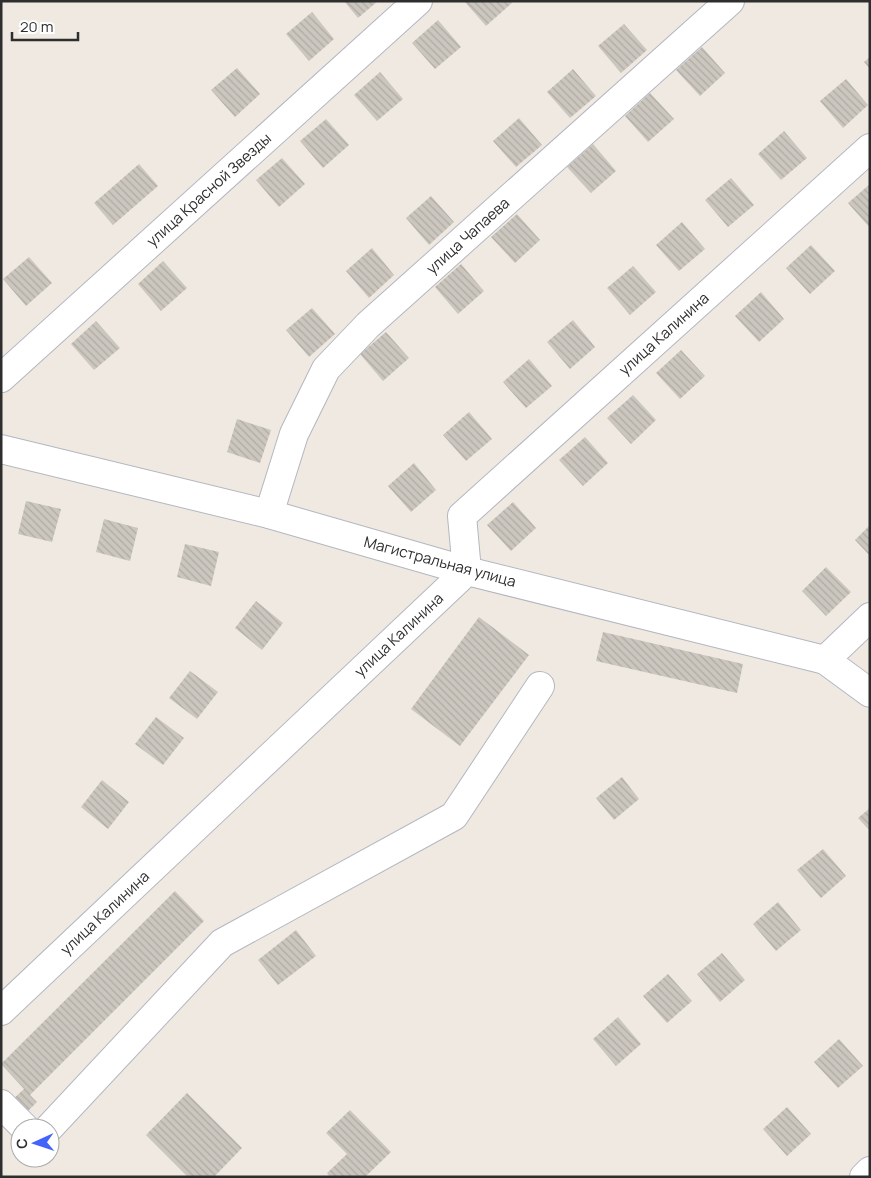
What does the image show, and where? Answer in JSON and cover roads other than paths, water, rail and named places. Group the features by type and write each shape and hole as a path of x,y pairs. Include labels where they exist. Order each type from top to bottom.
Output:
{"street":[{"name":"улица Красной Звезды","path":"1,378 418,1"},
{"name":"улица Чапаева","path":"269,514 294,434 326,369 368,325 730,1"},
{"name":"улица Калинина","path":"1,1011 467,571 462,516 870,148"},
{"name":"Магистральная улица","path":"1,449 269,514 467,571 825,660 870,693"},
{"path":"825,660 870,617"},
{"path":"58,1118 222,943 454,816 540,686"},
{"path":"1,1104 16,1118"},
{"path":"864,1177 870,1171"}]}
